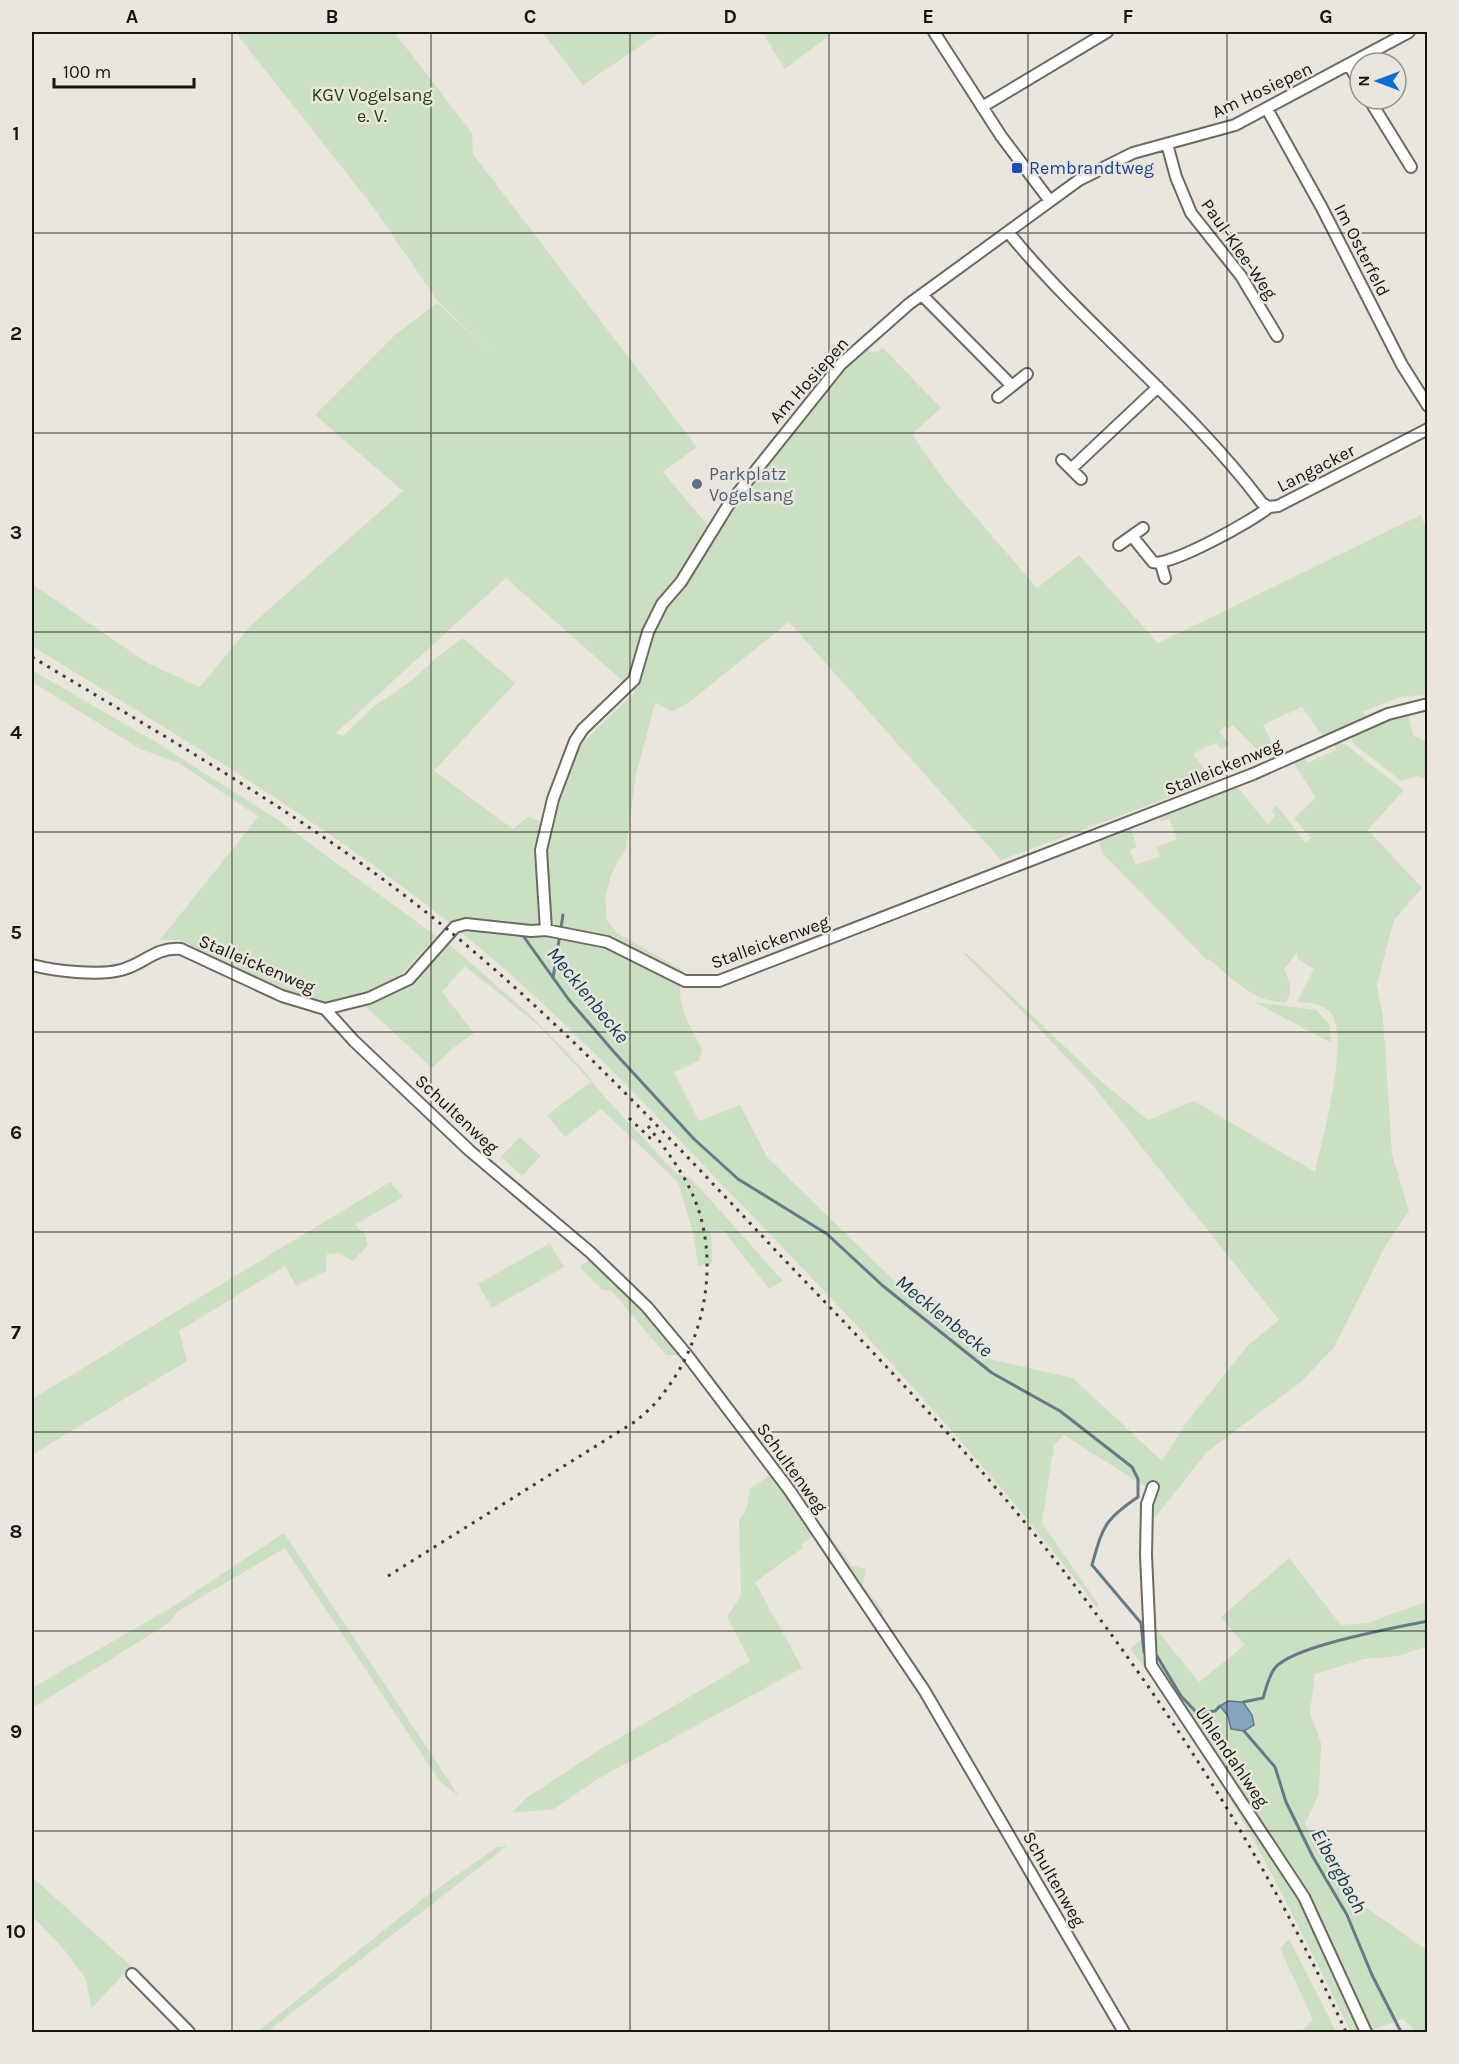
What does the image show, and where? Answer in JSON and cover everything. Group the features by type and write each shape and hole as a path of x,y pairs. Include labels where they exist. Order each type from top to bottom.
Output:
{"street":[{"path":"934,32 982,107 1050,201"},
{"path":"982,107 1107,32"},
{"name":"Am Hosiepen","path":"1375,51 1409,32"},
{"name":"Am Hosiepen","path":"556,932 541,850 553,799 575,741 583,729 634,680 655,615 681,582 729,504 841,364 922,296 1079,180 1114,161 1235,125 1348,67"},
{"name":"Im Osterfeld","path":"1267,109 1322,208 1402,365 1428,406"},
{"path":"1377,111 1411,166"},
{"name":"Paul-Klee-Weg","path":"1167,144 1176,177 1191,213 1230,261 1278,336"},
{"name":"Langacker","path":"1008,232 1230,460 1262,503 1269,507 1278,506 1428,429"},
{"path":"922,296 1012,386"},
{"path":"998,397 1027,374"},
{"path":"1071,470 1158,387"},
{"path":"1062,460 1081,478"},
{"path":"1132,536 1154,562 1161,564 1215,539 1269,507"},
{"path":"1119,545 1143,528"},
{"path":"1161,564 1165,578"},
{"name":"Stalleickenweg","path":"32,965 49,969 118,971 166,948 181,949 282,996 326,1009 369,998 409,979 460,925 556,932 607,942 685,981 719,981 1244,777 1388,714 1428,704"},
{"name":"Schultenweg","path":"326,1009 347,1035 470,1150 590,1252 647,1307 687,1355 790,1491 924,1690 1124,2032"},
{"name":"Uhlendahlweg","path":"1154,1487 1147,1504 1146,1555 1149,1653 1157,1677 1210,1752 1304,1897 1365,2031"},
{"path":"132,1974 189,2032"}],"green space":[{"name":"KGV Vogelsang e. V.","path":"235,32 394,32 472,133 473,154 697,447 663,472 710,528 687,562 690,565 838,373 865,348 873,353 883,348 941,408 912,434 943,479 1037,588 1079,555 1158,643 1421,515 1427,531 1427,695 1401,697 1362,712 1369,717 1327,737 1321,734 1302,707 1263,725 1275,749 1262,755 1233,725 1228,729 1225,726 1219,732 1229,744 1222,750 1215,743 1193,754 1213,781 1001,860 789,622 687,704 672,711 655,703 636,775 626,848 611,875 605,899 607,920 617,933 682,970 681,1002 687,1020 702,1049 699,1061 674,1072 699,1121 740,1105 767,1157 914,1300 981,1357 1073,1378 1162,1461 1186,1423 1248,1345 1279,1320 1094,1087 962,952 967,954 1102,1082 1148,1120 1194,1101 1315,1172 1333,1090 1338,1044 1336,1026 1331,1013 1320,1006 1297,1002 1314,969 1297,958 1297,953 1284,969 1290,989 1286,1002 1264,999 1254,994 1209,959 1207,960 1103,854 1099,843 1101,837 1129,825 1137,847 1130,850 1136,865 1160,856 1156,847 1177,839 1169,819 1161,822 1158,814 1172,809 1174,811 1236,785 1268,825 1275,816 1271,810 1277,806 1306,843 1311,838 1294,818 1316,798 1293,762 1304,756 1307,763 1336,750 1333,743 1345,744 1404,790 1368,830 1422,888 1394,920 1377,985 1383,1017 1392,1154 1409,1211 1386,1245 1334,1347 1301,1382 1207,1452 1150,1524 1155,1493 1064,1435 1054,1445 1042,1523 1098,1604 1097,1608 970,1452 880,1351 649,1109 522,984 435,911 324,830 32,646 32,584 149,664 200,687 250,626 403,491 315,415 395,335 437,303 494,354 438,302 374,208","holes":["506,578 635,692 581,744 566,775 546,847 548,929 540,882 540,821 528,817 513,829 434,771 515,683 463,638 438,656 411,681 373,707 343,736 336,733"]},
{"path":"542,32 661,32 583,85"},
{"path":"762,32 834,32 785,69"},
{"path":"32,670 154,741 275,818 436,936 393,984 327,1004 268,985 180,940 160,940 258,817 266,822 179,763 140,749 32,682"},
{"path":"1408,712 1413,735 1427,742 1427,779 1417,776 1401,781 1355,745 1351,738 1354,733"},
{"path":"449,944 527,1012 580,1066 602,1094 677,1174 691,1178 783,1281 769,1289 723,1230 711,1231 712,1263 698,1266 693,1233 678,1182 601,1109 565,1137 547,1115 591,1082 538,1025 465,966 442,992 474,1033 432,1068 364,1005 416,976"},
{"path":"1254,1002 1316,1010 1329,1024 1332,1043"},
{"path":"520,1137 541,1156 522,1176 501,1157"},
{"path":"390,1182 403,1197 355,1225 365,1234 368,1245 353,1261 338,1253 327,1254 326,1271 296,1286 285,1266 179,1331 187,1361 32,1455 32,1399"},
{"path":"550,1243 564,1267 492,1308 478,1284"},
{"path":"590,1259 687,1355 666,1355 611,1290 602,1290 580,1267"},
{"path":"776,1472 794,1474 802,1498 852,1566 866,1569 863,1586 883,1610 883,1628 817,1533 801,1545 803,1548 755,1582 802,1668 596,1780 554,1809 512,1813 526,1798 601,1749 750,1661 727,1617 741,1595 739,1521 747,1508 750,1488"},
{"path":"284,1533 459,1796 440,1782 285,1548 178,1611 169,1623 32,1708 32,1688 172,1607"},
{"path":"1289,1558 1341,1625 1368,1623 1427,1601 1427,1646 1399,1656 1364,1659 1315,1674 1310,1713 1321,1743 1319,1794 1305,1824 1318,1849 1335,1865 1344,1883 1364,1906 1427,1950 1427,2032 1416,2032 1403,2019 1366,2032 1351,2032 1251,1835 1194,1739 1130,1649 1155,1628 1199,1682 1245,1645 1221,1617"},
{"path":"507,1846 267,2032 257,2032 424,1898 497,1847"},
{"path":"32,1877 131,1966 91,2009 86,1979 62,1947 32,1916"},
{"path":"1289,1939 1336,2032 1300,2032 1313,2020 1280,1948"}],"water":[{"path":"1228,1701 1243,1702 1252,1715 1254,1725 1244,1731 1231,1729 1228,1716 1220,1706"}],"waterway":[{"path":"553,978 563,915"},
{"name":"Mecklenbecke","path":"524,937 569,1000 614,1052 694,1139 738,1179 827,1234 883,1286 992,1373 1060,1411 1132,1467 1138,1479 1138,1497 1111,1518 1106,1525 1092,1565 1141,1623 1144,1652 1148,1653"},
{"name":"Eibergbach","path":"1243,1702 1263,1698 1269,1678 1275,1668 1302,1652 1347,1638 1428,1621"},
{"name":"Mecklenbecke","path":"1154,1655 1157,1656 1181,1696 1197,1713 1215,1711 1220,1706"},
{"name":"Eibergbach","path":"1244,1731 1275,1767 1286,1802 1313,1857 1347,1915 1372,1975 1401,2032"}],"railway":[{"path":"32,657 247,787 352,857 403,895 453,934 539,1009 700,1170 874,1353 997,1490 1027,1525 1118,1644 1202,1768 1241,1832 1313,1964 1346,2032"},
{"path":"629,1118 651,1139"},
{"path":"388,1576 636,1421 656,1402 677,1373 699,1324 705,1297 706,1243 691,1191 677,1166 648,1126"}],"place":[{"name":"Rembrandtweg","path":"1017,168"},
{"name":"Parkplatz Vogelsang","path":"697,484"}]}
